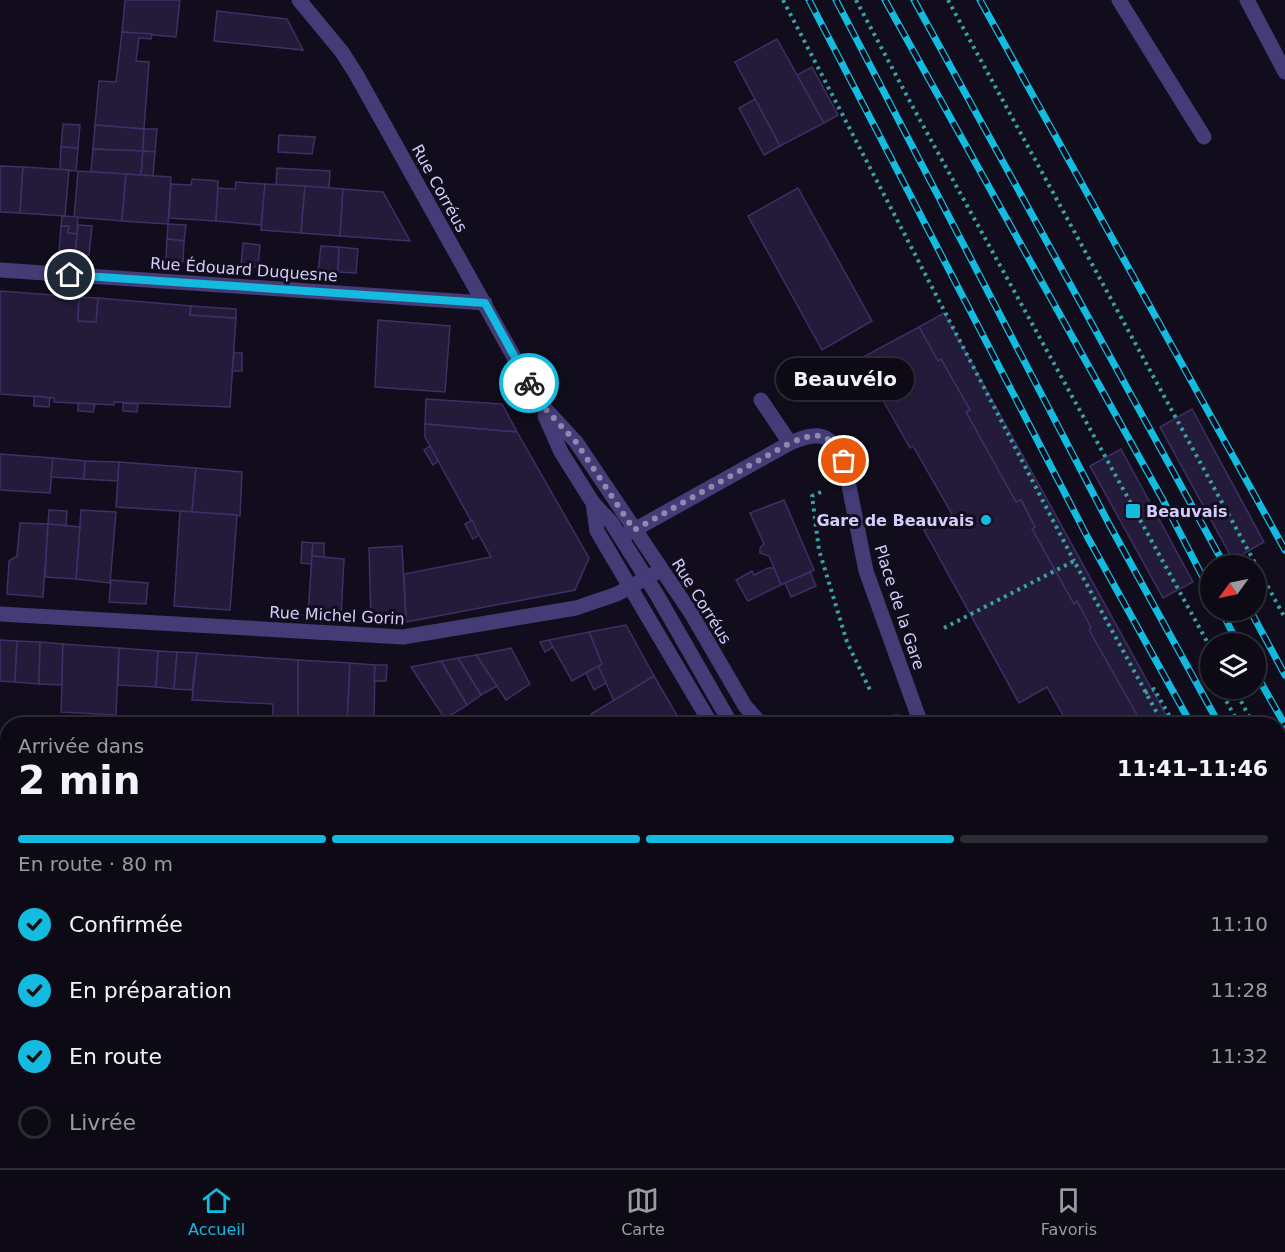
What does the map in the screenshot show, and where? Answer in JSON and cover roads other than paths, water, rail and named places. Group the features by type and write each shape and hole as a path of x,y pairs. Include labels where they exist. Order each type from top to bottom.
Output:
{"street":[{"name":"Rue Corréus","path":"299,0 351,67 485,303 539,402 561,452 593,503 597,531 707,717"},
{"path":"1119,0 1204,137"},
{"path":"1250,1 1285,72"},
{"name":"Rue Édouard Duquesne","path":"0,270 485,303"},
{"path":"761,400 790,443"},
{"name":"Rue Corréus","path":"539,402 576,442 627,534 661,570 691,614 744,706 754,717"},
{"name":"Place de la Gare","path":"607,546 790,443 808,435 826,437 837,447 844,461 866,571 918,717"},
{"path":"593,503 611,522 627,534 646,579 727,717"},
{"name":"Rue Michel Gorin","path":"0,614 403,637 576,608 600,601 661,570"}],"railway":[{"path":"809,0 1088,538 1187,717"},
{"path":"836,0 1109,524 1215,717"},
{"path":"885,0 1163,500 1200,572"},
{"path":"914,0 1219,555"},
{"path":"980,0 1285,550"},
{"path":"1226,621 1232,633"},
{"path":"1256,621 1285,675"},
{"path":"1266,692 1280,717"}],"place":[{"name":"Beauvélo","path":"844,461"},
{"name":"Beauvais","path":"1133,511"},
{"name":"Gare de Beauvais","path":"986,520"}]}
